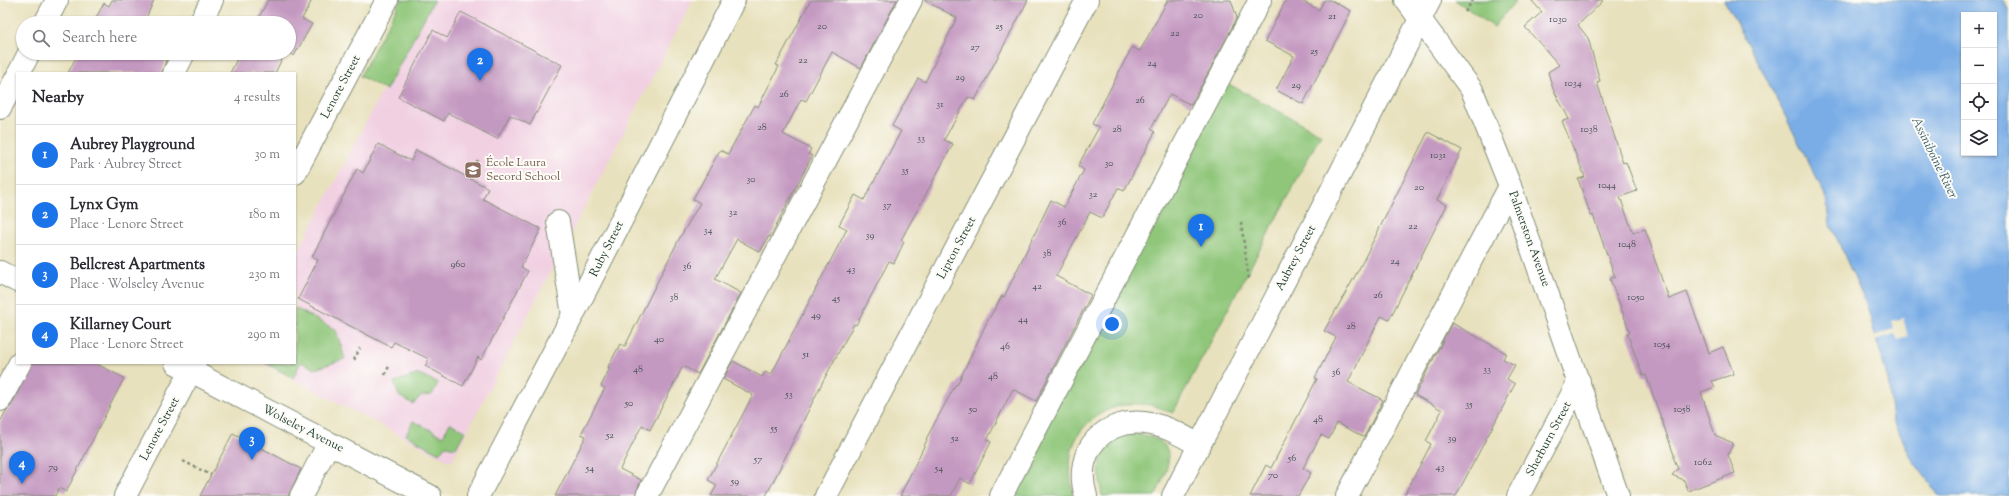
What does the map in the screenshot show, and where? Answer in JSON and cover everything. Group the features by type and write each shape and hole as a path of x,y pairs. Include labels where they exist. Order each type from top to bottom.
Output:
{"street":[{"path":"49,16 57,0"},
{"path":"204,16 212,0"},
{"name":"Lenore Street","path":"296,171 387,0"},
{"name":"Ruby Street","path":"478,496 573,315 734,0"},
{"path":"647,496 911,0"},
{"name":"Lipton Street","path":"826,496 1087,0"},
{"path":"1001,496 1260,0"},
{"name":"Palmerston Avenue","path":"1406,0 1472,90 1510,186 1618,496"},
{"name":"Aubrey Street","path":"1172,496 1430,0"},
{"path":"18,72 25,60"},
{"path":"174,72 180,60"},
{"path":"0,108 13,81"},
{"path":"1347,496 1510,186"},
{"path":"558,222 573,315"},
{"path":"0,272 16,280"},
{"path":"0,400 19,364"},
{"name":"Lenore Street","path":"124,496 187,366"},
{"name":"Wolseley Avenue","path":"187,366 430,496"},
{"name":"Sherburn Street","path":"1518,496 1579,381"},
{"path":"1086,496 1083,485 1083,465 1088,450 1099,437 1111,428 1130,422 1151,424 1170,429 1199,445"},
{"path":"301,496 329,443"}],"path":[{"path":"1466,12 1473,0"},
{"path":"468,178 478,160"},
{"path":"1241,222 1248,280"},
{"path":"354,360 360,348"},
{"path":"385,375 390,364"},
{"path":"183,461 211,475"}],"shaded area":[{"name":"École Laura Secord School","path":"430,0 693,0 451,462 264,364 296,364 296,256"}],"green space":[{"path":"401,0 434,0 386,90 360,76"},
{"path":"1455,0 1516,0 1494,27"},
{"path":"1225,82 1321,134 1173,413 1145,404 1129,404 1118,406 1096,416 1087,424 1074,443 1070,464 1073,494 1067,496 1009,496"},
{"path":"296,309 336,330 345,359 315,369 301,362 293,378 268,364 296,364"},
{"path":"419,374 438,383 432,395 421,396 413,404 399,396 394,382"},
{"path":"413,421 443,436 450,423 465,431 456,448 446,446 439,453 406,435"},
{"path":"1130,434 1146,436 1158,440 1165,445 1168,453 1166,472 1155,496 1102,496 1099,475 1101,457 1105,449 1111,443"}],"water":[{"name":"Assiniboine River","path":"1724,0 2004,0 2009,11 2009,496 1939,496 1912,459 1893,420 1888,380 1867,306 1829,221 1826,197 1758,62"}],"pier":[{"path":"1903,318 1908,337 1898,340 1895,334 1875,340 1874,336 1894,329 1892,321"}],"building":[{"path":"112,0 154,0 147,16 97,16 104,3 109,6"},
{"path":"268,0 312,0 302,19 312,24 296,52 296,16 260,16"},
{"path":"811,0 897,0 861,68 832,52 806,101 801,99 783,134 811,149 808,154 812,156 770,237 769,236 760,252 737,239 715,279 741,293 698,374 683,366 650,430 642,425 620,469 641,480 635,496 555,496 586,436 581,434 605,388 601,386 610,368 608,367 620,344 625,346 678,241 700,203 693,199 720,150 728,154 755,105 758,107 779,66 776,65"},
{"path":"924,0 1028,0 975,100 968,97 944,140 953,144 901,240 904,242 894,263 889,261 856,325 854,324 823,381 766,496 711,496 717,485 708,480 753,395 723,379 733,361 762,377 765,372 771,375 847,229 839,225 855,195 864,200 901,131 892,126 918,78 925,82 957,18"},
{"path":"1168,0 1231,0 1237,18 1191,105 1170,94 1151,129 1155,132 1124,191 1118,188 1102,218 1090,212 1056,276 1091,295 1036,401 1013,389 987,440 991,442 970,484 960,478 951,496 900,496 927,440 926,439 956,384 957,385 987,322 1002,296 1004,297 1051,200 1064,207 1084,170 1078,166 1099,127 1092,124 1132,47 1140,51"},
{"path":"1286,0 1300,0 1319,10 1324,0 1330,0 1351,11 1303,104 1276,90 1294,56 1265,41"},
{"path":"1531,0 1604,0 1578,25 1588,38 1600,81 1597,82 1623,163 1626,162 1637,191 1620,197 1633,233 1645,229 1669,299 1687,292 1709,353 1723,347 1734,374 1712,381 1715,387 1701,392 1715,435 1733,443 1728,455 1735,473 1688,491 1684,480 1672,475 1678,469 1674,455 1646,375 1643,376 1627,333 1630,332 1610,279 1615,277 1593,215 1591,216 1578,179 1585,177 1562,121 1569,119 1553,89 1548,72 1559,65 1525,27 1542,12"},
{"path":"461,12 562,65 530,125 510,115 497,139 448,113 444,121 398,97 433,30 447,38"},
{"path":"74,60 166,60 162,72 68,72"},
{"path":"236,60 282,60 276,72 230,72"},
{"path":"1428,132 1462,150 1437,200 1447,205 1389,320 1381,316 1348,382 1383,400 1364,437 1337,423 1329,439 1321,435 1303,468 1311,473 1298,496 1250,496 1266,465 1271,468 1317,379 1315,378 1336,337 1324,331 1359,269"},
{"path":"378,144 411,161 416,150 488,188 483,199 541,229 521,267 528,271 481,360 478,357 463,386 425,366 429,359 394,342 391,347 298,299 318,260 312,257 357,169 363,173"},
{"path":"1452,323 1506,353 1503,359 1515,365 1507,379 1515,384 1456,496 1404,496 1431,444 1426,441 1442,410 1415,395"},
{"path":"32,364 97,364 124,378 66,492 59,488 55,496 0,496 0,422 6,411 11,406"},
{"path":"233,433 301,469 288,496 200,496"}],"place":[{"name":"Lynx Gym","path":"480,81"},
{"name":"École Laura Secord School","path":"473,170"},
{"name":"Aubrey Playground","path":"1201,247"},
{"name":"Bellcrest Apartments","path":"252,460"},
{"name":"Killarney Court","path":"22,484"}]}
